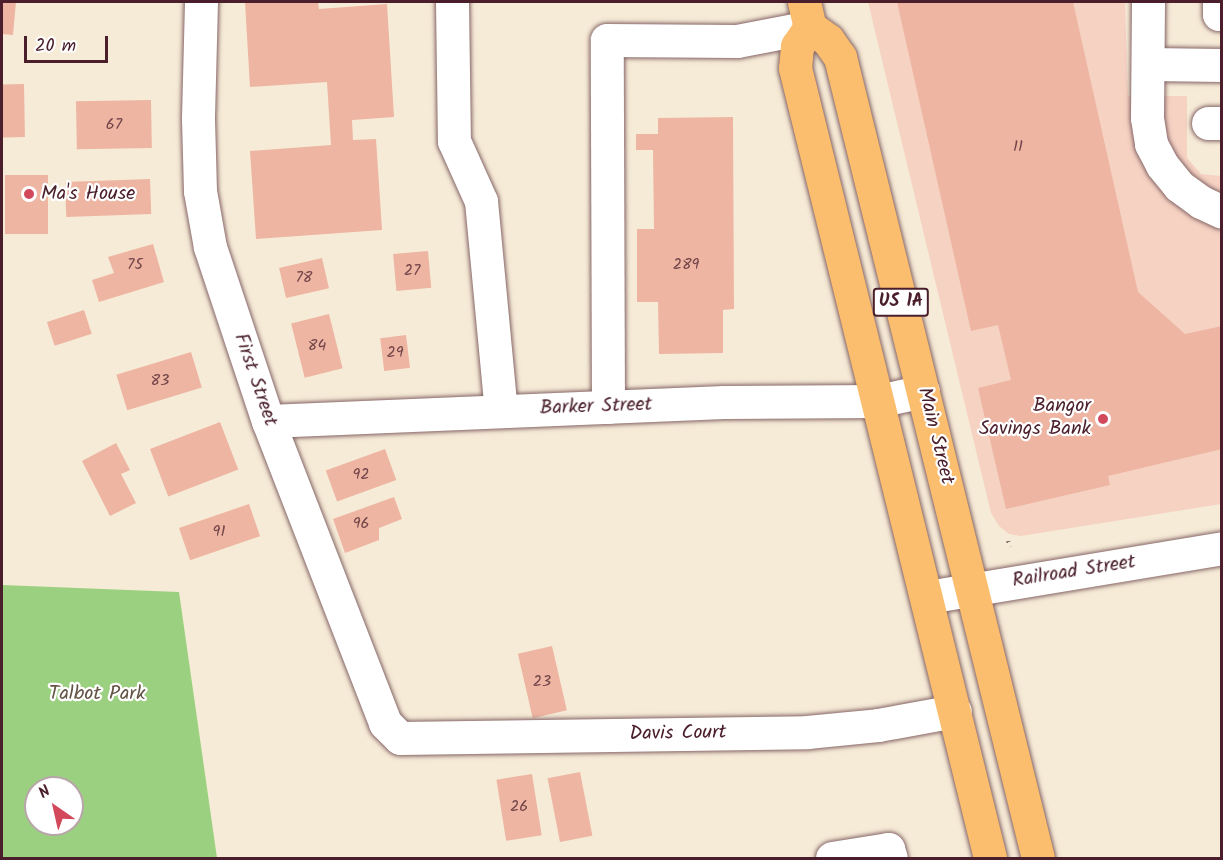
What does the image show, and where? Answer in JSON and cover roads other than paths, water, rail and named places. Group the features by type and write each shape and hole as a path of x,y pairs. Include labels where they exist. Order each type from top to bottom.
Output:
{"main road":[{"name":"Main Street","path":"807,14 840,57 1038,858"},
{"name":"US 1A","path":"807,14 797,46 795,68 990,858"}],"street":[{"name":"First Street","path":"201,2 198,119 200,191 210,247 268,421 385,723 400,738"},
{"path":"452,2 454,141 481,201 501,411"},
{"path":"1148,2 1148,130 1156,155 1179,186 1201,202 1221,212"},
{"path":"1219,2 1219,14 1221,14"},
{"path":"608,407 607,40 737,41 807,14"},
{"path":"1149,64 1221,65"},
{"name":"Barker Street","path":"268,421 724,402 879,401 923,391"},
{"name":"Railroad Street","path":"927,597 1221,548"},
{"name":"Davis Court","path":"400,738 807,732 867,726 955,711"},
{"path":"832,858 888,849 891,858"}],"place":[{"name":"Ma's House","path":"29,194"},
{"name":"Bangor Savings Bank","path":"1103,419"}],"park label":[{"name":"Talbot Park","path":"97,694"}]}
